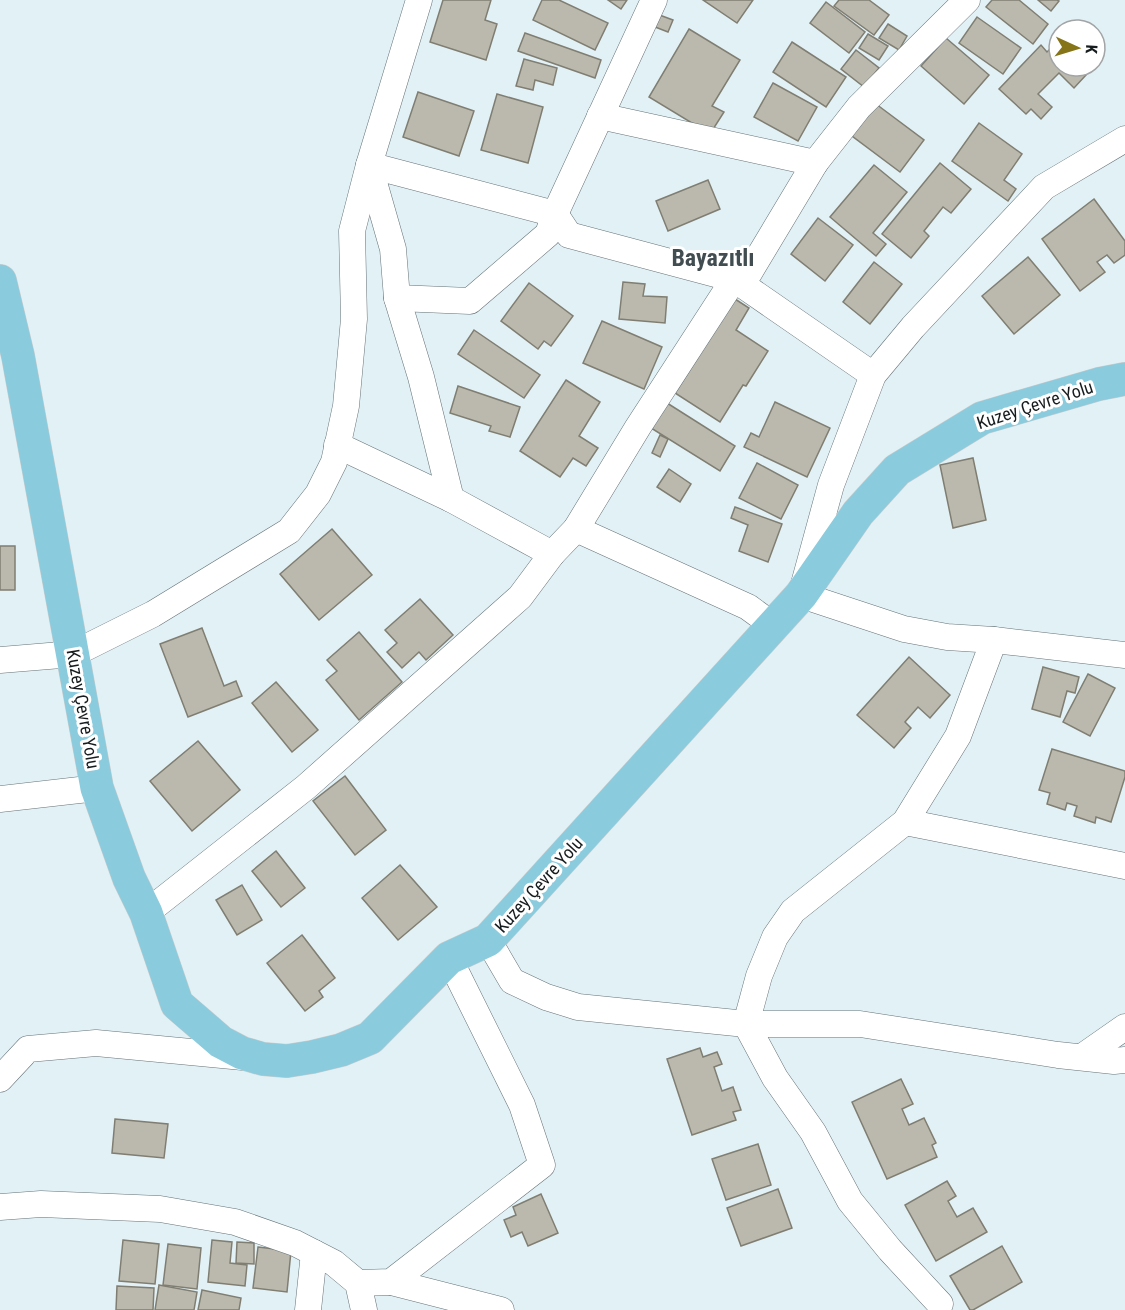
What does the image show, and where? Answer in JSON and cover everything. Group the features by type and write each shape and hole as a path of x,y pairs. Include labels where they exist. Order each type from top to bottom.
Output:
{"main road":[{"name":"Kuzey Çevre Yolu","path":"0,281 18,356 97,788 129,879 146,913 177,1004 221,1042 242,1053 263,1059 287,1060 312,1057 341,1050 370,1038 449,958 488,940 801,595 858,513 897,470 982,418 1099,384 1125,379"}],"street":[{"path":"0,660 73,654 153,614 289,531 318,494 334,462 346,406 354,319 352,231 418,0"},
{"path":"397,298 470,301 548,234 555,214 654,0"},
{"path":"146,913 324,771 520,597 552,554 576,529 638,427 734,279 749,273 815,163 859,107 967,0"},
{"path":"600,116 815,163"},
{"path":"1125,139 1044,187 913,327 873,375 831,485 801,595 904,629 947,637 1125,655"},
{"path":"369,165 555,214 569,235 734,279 873,375"},
{"path":"369,165 393,249 397,298 421,377 451,499"},
{"path":"338,446 451,499 552,554"},
{"path":"576,529 748,607 774,626"},
{"path":"940,1304 850,1202 813,1132 775,1078 746,1024 759,976 775,937 793,911 905,822 958,736 994,640"},
{"path":"0,799 97,788"},
{"path":"905,822 1125,866"},
{"path":"488,940 512,981 546,997 578,1007 746,1024 860,1024 1082,1057 1125,1060"},
{"path":"391,1282 542,1165 522,1105 449,958"},
{"path":"1082,1057 1125,1027"},
{"path":"0,1080 28,1049 96,1043 263,1059"},
{"path":"0,1207 41,1204 160,1209 235,1222 295,1243 334,1263 358,1283 364,1310"},
{"path":"309,1310 314,1253"},
{"path":"358,1283 391,1282 501,1310"}],"building":[{"path":"443,0 491,0 485,20 497,24 486,60 430,42"},
{"path":"542,0 559,0 608,23 595,50 533,20"},
{"path":"608,0 627,0 621,9"},
{"path":"703,0 753,0 737,23"},
{"path":"839,0 869,0 889,15 874,35 834,6"},
{"path":"992,0 1019,0 1047,25 1033,44 986,7"},
{"path":"1038,0 1057,0 1059,1 1051,11"},
{"path":"826,2 865,32 849,53 810,23"},
{"path":"654,13 673,20 668,32 650,25"},
{"path":"977,17 1021,48 1003,74 959,43"},
{"path":"888,24 907,36 899,50 879,38"},
{"path":"689,29 740,60 712,106 724,112 710,134 649,97"},
{"path":"525,33 601,60 595,78 518,51"},
{"path":"868,34 888,46 879,60 859,48"},
{"path":"946,38 989,75 964,104 921,66"},
{"path":"792,42 846,77 826,107 773,72"},
{"path":"1041,45 1047,52 1047,78 1054,78 1038,94 1052,107 1041,119 1031,109 1026,114 999,89"},
{"path":"856,50 879,68 864,87 841,69"},
{"path":"524,59 557,68 553,85 535,80 533,90 516,86"},
{"path":"1064,78 1083,78 1074,88"},
{"path":"773,83 817,107 798,141 754,117"},
{"path":"418,92 474,111 459,156 403,137"},
{"path":"497,94 543,107 528,163 481,150"},
{"path":"872,101 924,140 900,172 848,133"},
{"path":"979,123 1022,154 1004,180 1016,189 1008,201 952,161"},
{"path":"940,163 971,189 951,213 943,207 924,231 929,236 911,258 882,234"},
{"path":"874,165 907,192 873,233 886,244 876,256 830,217"},
{"path":"708,180 720,209 668,231 656,201"},
{"path":"1094,199 1125,241 1125,255 1114,263 1107,255 1097,262 1105,272 1080,291 1042,239"},
{"path":"818,218 853,245 825,281 791,254"},
{"path":"1028,257 1060,295 1014,334 982,296"},
{"path":"874,262 902,284 870,324 843,302"},
{"path":"623,282 645,284 643,296 667,297 665,323 619,319"},
{"path":"529,283 573,316 551,346 544,341 538,349 501,321"},
{"path":"735,299 749,308 736,330 768,351 720,422 675,393"},
{"path":"602,321 662,347 644,389 583,363"},
{"path":"474,330 540,375 524,398 458,354"},
{"path":"566,380 600,402 579,436 598,448 586,466 573,458 560,477 520,451"},
{"path":"458,386 520,407 510,437 489,431 491,426 450,413"},
{"path":"775,402 830,428 807,477 744,447 751,433 759,437"},
{"path":"667,403 735,446 720,471 651,428"},
{"path":"660,435 668,439 660,457 652,453"},
{"path":"973,458 986,520 953,528 940,465"},
{"path":"757,463 798,485 781,519 739,498"},
{"path":"669,469 691,484 680,502 657,487"},
{"path":"735,507 782,524 768,562 739,551 748,525 731,518"},
{"path":"332,529 372,575 319,620 280,574"},
{"path":"0,546 15,546 15,590 0,590"},
{"path":"420,599 453,635 426,660 419,652 402,668 387,652 397,643 385,630"},
{"path":"202,628 224,686 236,681 242,696 188,717 160,644"},
{"path":"359,632 402,682 359,720 326,680 337,671 327,660"},
{"path":"909,657 950,695 930,718 918,707 905,722 911,728 894,748 857,715"},
{"path":"1043,667 1079,677 1075,693 1067,691 1060,717 1032,709"},
{"path":"1088,674 1115,688 1090,736 1063,722"},
{"path":"276,682 318,730 292,752 252,703"},
{"path":"198,741 240,790 192,831 150,781"},
{"path":"1052,749 1125,771 1111,822 1096,817 1095,823 1074,816 1077,806 1067,803 1065,810 1047,804 1050,793 1039,790"},
{"path":"345,776 386,830 355,855 313,801"},
{"path":"276,851 305,888 281,907 252,871"},
{"path":"400,865 437,907 398,940 362,898"},
{"path":"242,885 262,920 237,935 216,900"},
{"path":"302,935 335,978 319,991 323,997 305,1011 267,963"},
{"path":"700,1048 703,1057 717,1052 722,1064 714,1067 722,1091 733,1087 741,1110 733,1112 736,1120 692,1135 667,1059"},
{"path":"901,1079 913,1104 902,1109 909,1125 924,1118 936,1143 932,1145 937,1157 887,1179 852,1102"},
{"path":"115,1119 168,1124 164,1158 112,1153"},
{"path":"758,1144 771,1185 726,1200 712,1159"},
{"path":"947,1181 956,1196 948,1201 957,1217 973,1208 987,1232 936,1261 905,1205"},
{"path":"778,1189 792,1228 741,1246 727,1208"},
{"path":"541,1194 558,1233 528,1246 522,1232 511,1237 504,1220 516,1215 513,1207"},
{"path":"123,1240 159,1244 155,1284 119,1281"},
{"path":"212,1240 232,1242 230,1263 247,1265 245,1286 208,1282"},
{"path":"237,1242 254,1243 254,1264 236,1263"},
{"path":"168,1244 201,1248 197,1289 163,1285"},
{"path":"1002,1246 1022,1282 970,1310 950,1276"},
{"path":"258,1247 291,1251 287,1292 253,1288"},
{"path":"159,1285 197,1292 194,1310 155,1310"},
{"path":"117,1286 154,1288 153,1310 116,1310"},
{"path":"202,1290 241,1298 239,1310 198,1310"}],"district":[{"name":"Bayazıtlı","path":"713,258"}]}
